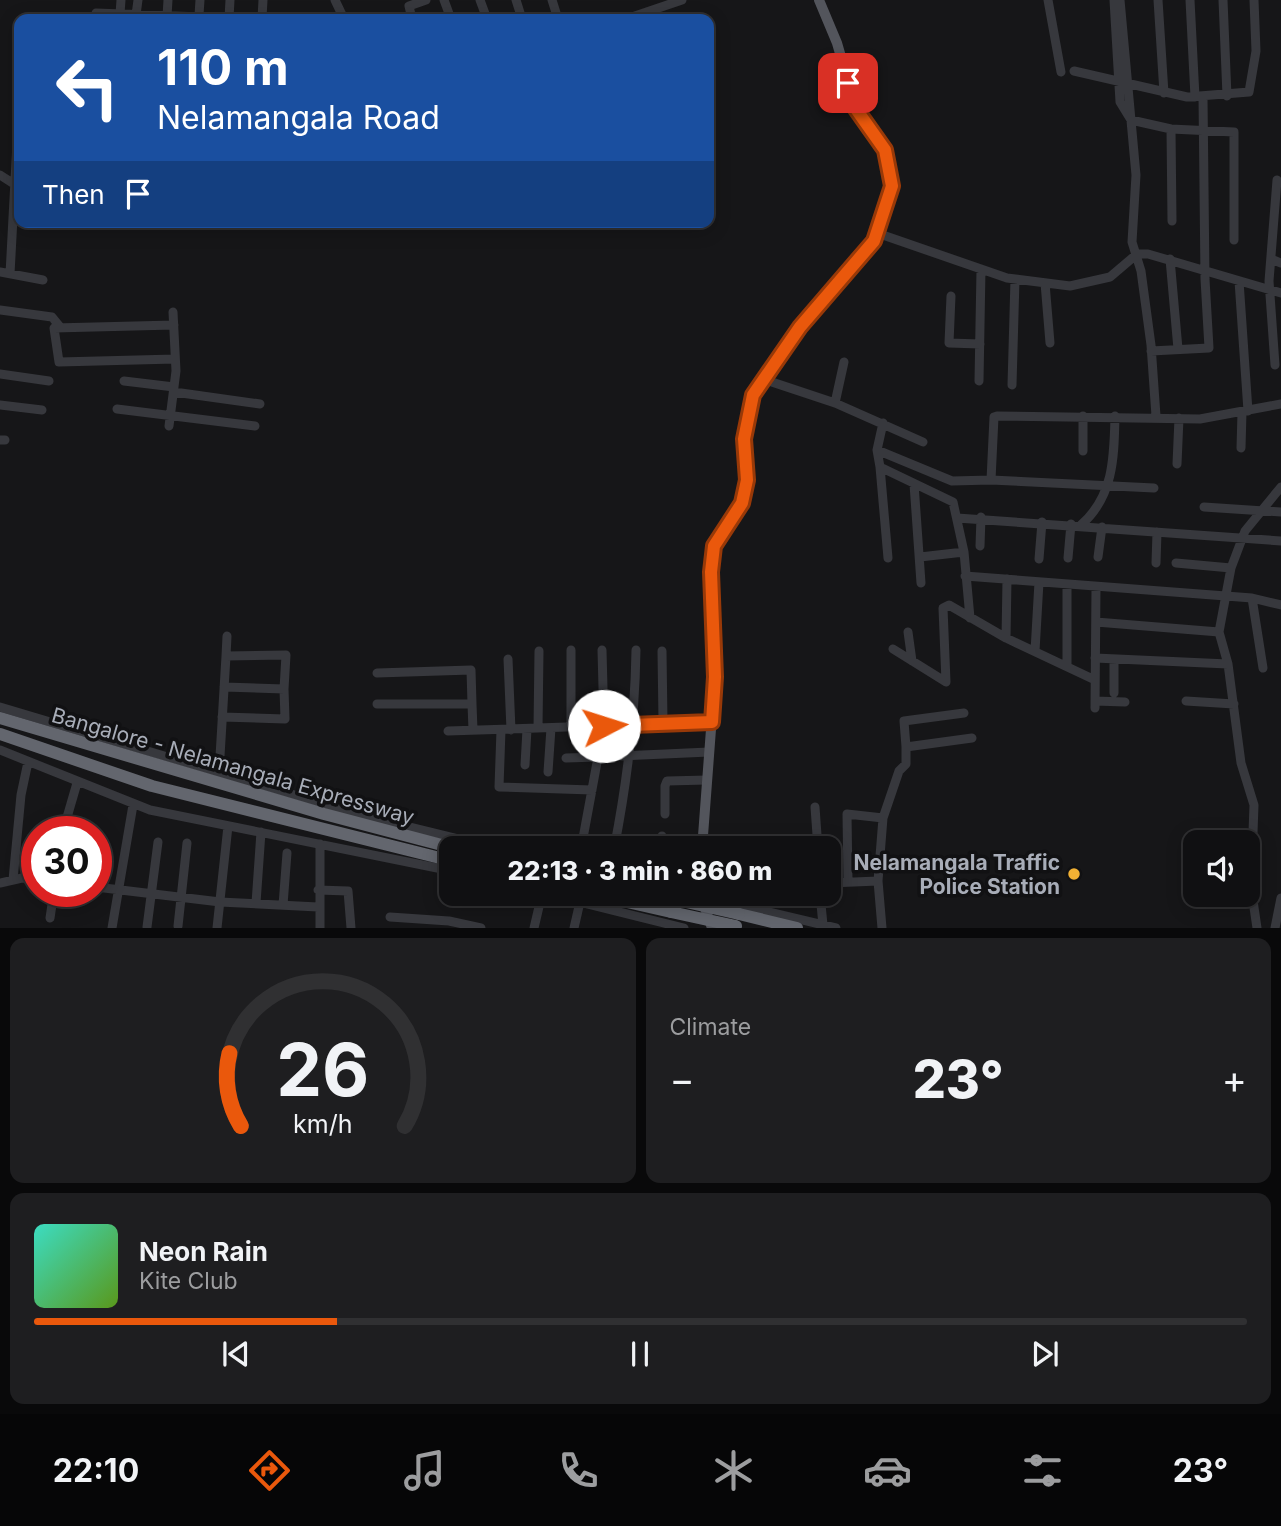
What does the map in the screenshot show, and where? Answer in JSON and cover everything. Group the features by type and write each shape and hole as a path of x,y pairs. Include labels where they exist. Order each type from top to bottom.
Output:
{"highway":[{"name":"Bangalore - Nelamangala Expressway","path":"0,718 324,814 439,844"},
{"name":"Bangalore - Nelamangala Expressway","path":"0,734 152,786 439,858"},
{"path":"676,906 738,922 797,928"}],"main road":[{"path":"703,836 715,677 711,572 714,546 742,503 747,480 744,439 753,395 800,327 874,241 892,186 885,150 856,109 836,43 819,0"},
{"path":"703,906 712,928"}],"street":[{"path":"96,13 120,14 121,0"},
{"path":"411,14 409,6 426,0"},
{"path":"641,14 682,0"},
{"path":"1048,0 1060,72"},
{"path":"1114,0 1136,175 1132,242 1137,254 1151,351 1156,416"},
{"path":"1120,0 1123,83"},
{"path":"1158,0 1164,93"},
{"path":"1151,351 1209,348 1205,269 1204,132 1190,0"},
{"path":"1223,0 1227,96"},
{"path":"1074,71 1164,93 1199,97 1249,92 1256,51 1254,0"},
{"path":"1131,120 1171,129 1204,132 1231,130 1236,136 1234,240"},
{"path":"1171,129 1172,221"},
{"path":"0,175 14,184 5,273 43,280"},
{"path":"1275,365 1270,289 1277,180"},
{"path":"877,233 1015,279 1070,286 1110,277 1137,254 1170,259 1281,293"},
{"path":"1170,259 1178,349"},
{"path":"1271,259 1281,263"},
{"path":"979,381 981,269"},
{"path":"1012,385 1015,279"},
{"path":"1239,281 1245,411 1241,448"},
{"path":"1045,283 1050,343"},
{"path":"951,296 949,343 980,344"},
{"path":"0,310 52,317 61,328"},
{"path":"169,426 176,359 173,313"},
{"path":"174,325 54,328 59,362 176,359"},
{"path":"835,403 844,362"},
{"path":"0,374 49,381"},
{"path":"763,379 835,403 923,442"},
{"path":"124,381 260,404"},
{"path":"991,480 994,417 1156,416 1200,419 1281,404"},
{"path":"0,405 42,410"},
{"path":"117,409 255,426"},
{"path":"1083,416 1083,451"},
{"path":"1068,558 1076,525 1097,508 1108,486 1114,453 1115,416"},
{"path":"1177,464 1179,418"},
{"path":"883,423 877,450 888,558"},
{"path":"877,450 952,481 991,480 1154,488"},
{"path":"880,467 953,502 964,552 970,618"},
{"path":"914,484 921,583"},
{"path":"1258,928 1251,887 1254,805 1241,763 1228,664 1219,632 1231,568 1242,539 1281,487"},
{"path":"1204,507 1262,513 1281,512"},
{"path":"957,518 981,517 1281,541"},
{"path":"980,546 981,517"},
{"path":"1039,559 1042,522"},
{"path":"1098,557 1102,527"},
{"path":"1156,563 1157,532"},
{"path":"920,556 964,552"},
{"path":"1176,563 1231,568"},
{"path":"965,576 1252,598 1281,605"},
{"path":"1006,638 1007,579"},
{"path":"1035,651 1039,582"},
{"path":"1067,584 1067,666"},
{"path":"1096,587 1095,705 1125,702"},
{"path":"1252,598 1263,668"},
{"path":"892,649 946,682 943,608 950,606 1006,638 1095,680"},
{"path":"1096,622 1219,632"},
{"path":"908,632 912,661"},
{"path":"219,773 227,636"},
{"path":"571,650 571,727"},
{"path":"602,650 604,726"},
{"path":"617,836 625,793 627,756 635,710 636,650"},
{"path":"662,650 663,722"},
{"path":"538,728 539,651"},
{"path":"222,717 285,719 286,655 226,656"},
{"path":"1095,658 1228,664"},
{"path":"508,659 506,730 499,787 592,790"},
{"path":"1114,659 1114,693"},
{"path":"377,673 471,670 472,730"},
{"path":"224,687 284,689"},
{"path":"1186,701 1234,704"},
{"path":"377,704 472,704"},
{"path":"0,707 365,816 447,836"},
{"path":"882,928 878,881 883,818 899,771 906,764 904,721 964,713"},
{"path":"448,731 712,722"},
{"path":"548,772 551,728"},
{"path":"524,765 527,729"},
{"path":"906,747 972,738"},
{"path":"0,750 132,805 439,869"},
{"path":"566,758 709,752"},
{"path":"583,836 598,757"},
{"path":"13,880 21,795 29,762"},
{"path":"665,814 664,786 667,781 707,780"},
{"path":"67,816 77,783"},
{"path":"112,928 132,805"},
{"path":"816,807 817,836"},
{"path":"848,882 847,814 883,818"},
{"path":"217,928 228,826"},
{"path":"256,903 261,832"},
{"path":"147,927 158,842"},
{"path":"178,926 187,843"},
{"path":"320,844 320,928"},
{"path":"283,905 286,853"},
{"path":"0,883 21,880"},
{"path":"841,882 878,881"},
{"path":"112,889 181,899 318,907"},
{"path":"318,890 348,891 351,928"},
{"path":"1275,928 1281,898"},
{"path":"534,928 540,906"},
{"path":"574,928 579,906"},
{"path":"596,906 684,928"},
{"path":"744,906 836,928"},
{"path":"822,906 824,925"},
{"path":"50,918 52,907"},
{"path":"390,916 481,928"}],"place":[{"name":"Nelamangala Traffic Police Station","path":"1074,874"}],"route":[{"path":"604,726 712,722 715,677 711,572 714,546 742,503 747,480 744,439 753,395 800,327 874,241 892,186 885,150 856,109 848,83"}]}
